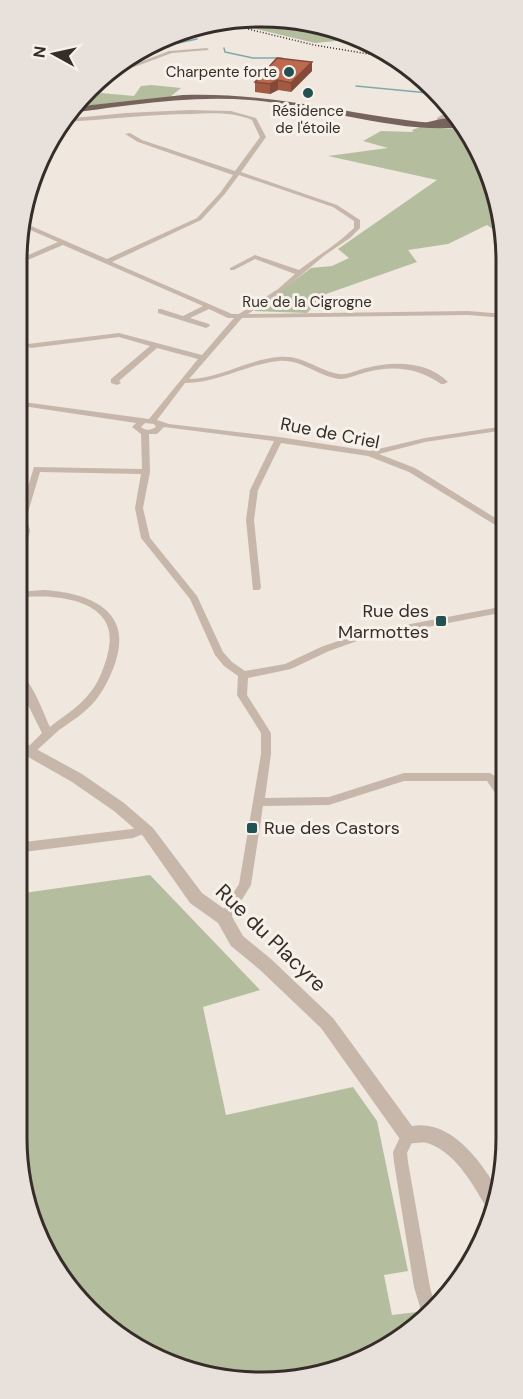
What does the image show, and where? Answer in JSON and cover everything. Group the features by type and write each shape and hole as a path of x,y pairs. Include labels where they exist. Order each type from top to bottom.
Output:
{"main road":[{"path":"84,108 154,101 238,97 408,122 448,121"}],"street":[{"path":"129,68 171,52 207,49"},
{"path":"82,111 113,105"},
{"path":"74,120 141,113 242,114 254,119 263,137 238,173 199,219 106,262"},
{"path":"128,134 140,141 335,206 351,214 357,220 357,228 348,237 280,290 240,316 151,421 137,425 146,432"},
{"name":"Rue de la Cigrogne","path":"30,228 231,316 496,316"},
{"path":"27,258 62,243"},
{"path":"232,269 255,257 300,273"},
{"path":"182,319 209,306"},
{"path":"161,311 206,326"},
{"path":"31,346 120,335 203,358"},
{"path":"117,383 114,381 156,345"},
{"path":"183,381 228,374 262,362 280,359 301,360 340,377 367,369 388,367 422,369 444,382"},
{"name":"Rue de Criel","path":"27,405 151,421 168,426 279,439 370,454 412,471 496,522"},
{"name":"Rue de Criel","path":"87,414 146,432 204,430"},
{"path":"146,432 160,427 151,421"},
{"path":"370,454 425,440 496,429"},
{"path":"146,432 146,472 139,508 146,538 194,598 219,652 228,664 243,675 287,667 358,637 496,611"},
{"path":"256,588 249,520 254,490 279,439"},
{"path":"27,500 37,469 146,472"},
{"path":"27,595 78,596 106,615 116,633 113,655 98,689 84,706 31,749"},
{"path":"224,918 245,885 256,802 264,764 266,733 242,696 243,675"},
{"path":"27,689 48,734"},
{"name":"Rue du Placyre","path":"27,747 119,807 144,829 180,873 196,898 224,918 237,941 265,964 327,1023 408,1136"},
{"path":"256,802 329,801 404,777 490,777 496,786"},
{"path":"27,847 134,833 144,829"},
{"path":"427,1303 401,1162 400,1152 408,1136 425,1134 454,1149 489,1193"}],"green space":[{"path":"251,28 292,29 341,41 315,43"},
{"path":"141,86 181,88 170,97 86,106 101,93 134,96"},
{"path":"423,126 454,128 465,144 484,186 494,230 487,225 448,244 408,250 417,262 326,294 307,313 254,311 311,268 332,266 349,258 338,249 437,180 328,156 388,148 363,141 381,131 413,132 412,130"},
{"path":"150,875 260,990 203,1007 226,1115 353,1087 377,1121 408,1271 384,1275 392,1315 417,1312 416,1314 379,1341 337,1360 292,1370 246,1371 201,1364 158,1348 119,1324 85,1292 58,1255 51,1241 39,1213 29,1168 27,893"}],"building":[{"path":"277,58 312,62 291,83 278,80 270,84 255,82"}],"waterway":[{"path":"175,44 197,39"},
{"path":"224,48 225,52 253,58 282,58"},
{"path":"356,86 424,93"}],"railway":[{"path":"244,28 314,45 372,55"}],"place":[{"name":"Charpente forte","path":"289,72"},
{"name":"Résidence de l'étoile","path":"308,93"},
{"name":"Rue des Marmottes","path":"441,621"},
{"name":"Rue des Castors","path":"252,828"}]}
